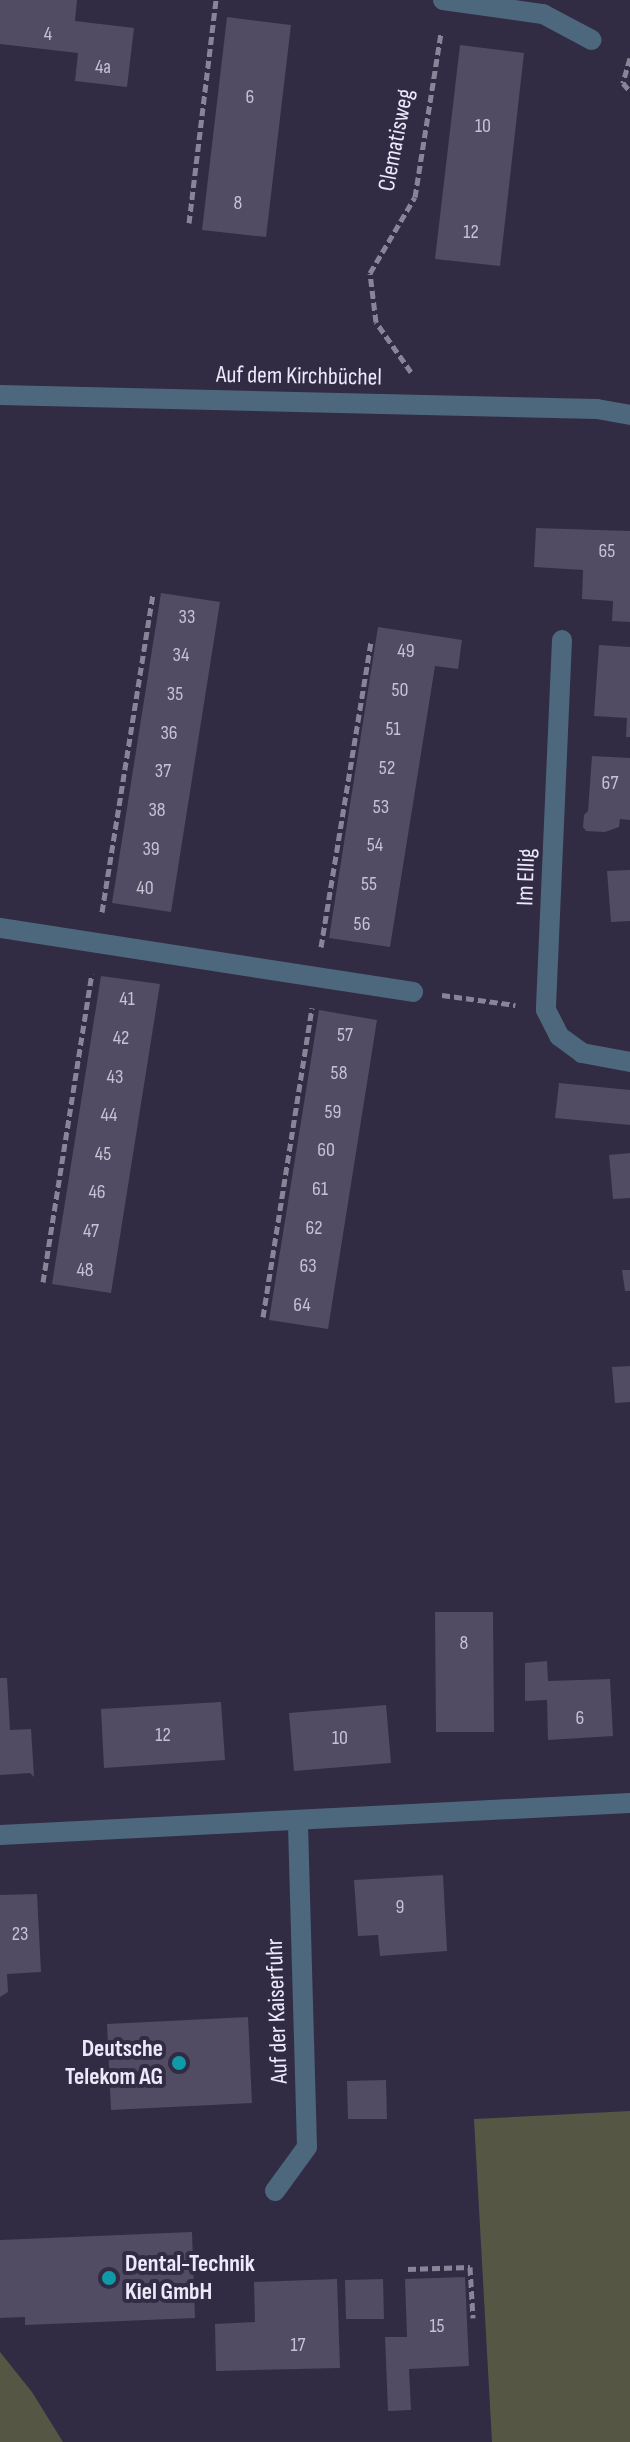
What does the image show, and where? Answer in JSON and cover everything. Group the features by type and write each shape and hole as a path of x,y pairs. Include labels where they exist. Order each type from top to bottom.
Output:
{"street":[{"path":"444,0 543,14 592,40"},
{"name":"Auf dem Kirchbüchel","path":"0,395 597,409 630,415"},
{"name":"Auf dem Kirchbüchel","path":"597,409 630,404"},
{"name":"Im Ellig","path":"546,1010 562,640"},
{"path":"0,928 413,992"},
{"path":"546,1010 559,1036 582,1053 630,1062"},
{"path":"0,1835 630,1803"},
{"name":"Auf der Kaiserfuhr","path":"275,2191 307,2147 298,1820"}],"path":[{"path":"189,223 216,0"},
{"name":"Clematisweg","path":"435,405 376,322 370,273 415,197 444,0"},
{"path":"630,58 623,83 630,91"},
{"path":"43,1282 153,593"},
{"path":"263,1317 371,640"},
{"path":"413,992 546,1010"},
{"path":"408,2269 470,2267 473,2318"}],"green space":[{"path":"630,2111 630,2442 492,2442 474,2119"},
{"path":"0,2352 32,2392 63,2442 0,2442"}],"building":[{"path":"0,0 77,0 75,21 134,28 127,87 75,81 78,53 0,44"},
{"path":"227,17 291,25 266,237 202,230"},
{"path":"460,45 524,53 500,266 435,259"},
{"path":"536,528 630,531 630,622 612,621 613,601 582,599 583,570 534,567"},
{"path":"161,593 220,602 171,912 112,903"},
{"path":"378,627 462,640 458,669 435,666 390,947 329,938"},
{"path":"599,645 630,647 630,737 626,737 627,718 594,716"},
{"path":"592,756 630,758 630,820 620,819 619,827 605,832 586,831 583,827 584,815 588,811"},
{"path":"630,870 630,921 611,922 607,871"},
{"path":"101,976 160,984 111,1293 52,1284"},
{"path":"319,1010 377,1020 328,1329 269,1320"},
{"path":"559,1083 630,1090 630,1125 555,1118"},
{"path":"630,1153 630,1198 613,1199 609,1155"},
{"path":"622,1270 630,1270 630,1291 625,1291"},
{"path":"630,1366 630,1402 615,1403 612,1367"},
{"path":"435,1612 493,1612 494,1732 436,1732"},
{"path":"547,1661 548,1681 610,1679 613,1736 548,1740 547,1700 525,1701 525,1663"},
{"path":"0,1678 7,1678 10,1730 31,1729 34,1777 30,1773 0,1775"},
{"path":"221,1702 225,1760 104,1768 101,1709"},
{"path":"386,1705 391,1763 294,1771 289,1713"},
{"path":"443,1875 447,1951 380,1956 378,1935 358,1936 354,1880"},
{"path":"37,1894 41,1972 7,1974 8,1992 0,1997 0,1895"},
{"name":"Deutsche Telekom AG","path":"248,2017 252,2103 111,2110 107,2024"},
{"path":"386,2080 387,2119 348,2119 347,2081"},
{"name":"Dental-Technik Kiel GmbH","path":"192,2232 195,2318 25,2325 25,2317 0,2318 0,2240"},
{"path":"465,2277 469,2366 409,2369 411,2410 388,2411 385,2337 407,2337 405,2279"},
{"path":"337,2279 340,2368 216,2371 215,2324 255,2322 254,2282"},
{"path":"383,2279 384,2319 346,2319 345,2280"}],"place":[{"name":"Deutsche Telekom AG","path":"179,2063"},
{"name":"Dental-Technik Kiel GmbH","path":"109,2278"}]}
